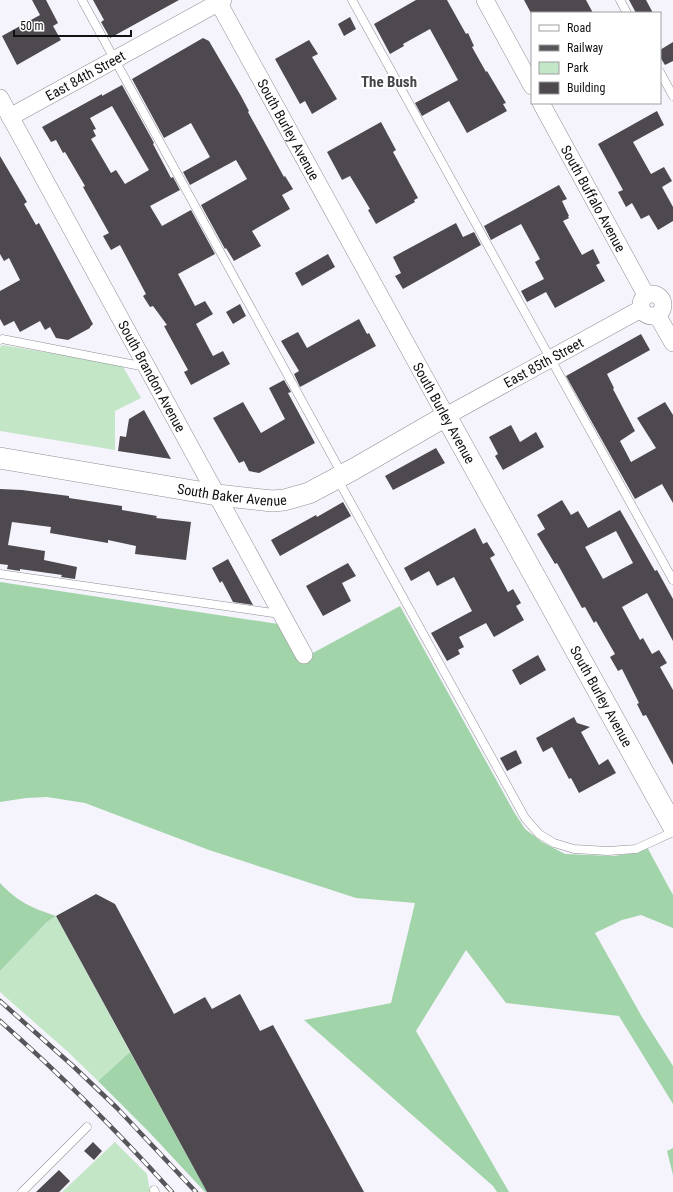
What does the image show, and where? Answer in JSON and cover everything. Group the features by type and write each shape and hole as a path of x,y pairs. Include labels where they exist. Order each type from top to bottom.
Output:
{"street":[{"path":"485,0 531,84"},
{"name":"East 84th Street","path":"10,117 219,1"},
{"name":"South Burley Avenue","path":"219,1 446,416 673,826"},
{"name":"South Brandon Avenue","path":"0,98 304,655"},
{"name":"South Buffalo Avenue","path":"542,104 655,298"},
{"name":"East 85th Street","path":"446,416 655,298"},
{"path":"655,298 663,307 657,315 673,343"},
{"name":"South Baker Avenue","path":"0,458 217,495 272,501 284,500 309,493 446,416"}],"lane":[{"path":"82,0 526,818 539,834 554,842 574,849 608,851 636,849 673,832"},
{"path":"352,0 673,580"},
{"path":"620,0 626,12"},
{"path":"661,74 673,96"},
{"path":"1,338 147,367"},
{"path":"0,574 282,614"},
{"path":"22,1192 87,1127"}],"green space":[{"path":"2,345 122,365 141,398 115,411 115,450 0,431 0,347"},
{"path":"0,582 278,624 298,661 400,606 514,812 525,829 542,842 565,854 613,856 636,853 647,847 673,895 673,928 641,915 622,920 595,933 642,1017 673,1066 673,1104 619,1016 506,1003 466,950 416,1031 509,1192 497,1192 493,1186 304,1020 391,1003 415,903 356,898 209,850 85,803 47,797 26,798 0,802"},
{"path":"0,883 19,900 56,916 47,922 0,971"},
{"path":"56,916 130,1052 98,1081 67,1051 0,992 0,971 47,922"},
{"path":"130,1052 207,1192 205,1192 149,1132 98,1081"},
{"path":"115,1142 147,1174 150,1192 62,1192"},
{"path":"673,1148 673,1175 667,1151"}],"building":[{"path":"32,0 46,0 58,23 53,26 61,40 17,65 2,36 40,15"},
{"path":"93,0 179,0 110,38 101,22 104,20"},
{"path":"416,0 447,0 466,34 468,33 474,46 472,47 486,72 487,71 506,103 503,104 507,111 467,133 449,101 422,116 415,103 458,80 430,29 403,44 404,46 390,54 374,24"},
{"path":"524,0 586,0 592,12 531,12"},
{"path":"629,0 646,0 652,12 635,12"},
{"path":"350,17 356,29 344,36 338,24"},
{"path":"203,38 209,41 241,96 249,111 248,112 284,177 285,176 293,189 282,195 290,209 252,231 261,246 234,261 226,248 225,249 201,205 247,179 236,160 190,185 183,172 210,157 191,123 164,138 132,79"},
{"path":"309,40 318,54 312,57 337,99 312,114 305,101 300,104 275,59"},
{"path":"673,42 673,61 665,65 661,59 661,49"},
{"path":"122,85 154,143 153,144 171,178 173,177 180,190 150,206 162,226 191,210 215,254 178,274 195,306 205,301 213,314 196,324 213,356 223,351 230,364 191,385 184,372 188,370 164,326 167,325 153,306 150,307 143,296 146,294 120,245 111,250 103,236 109,233 83,187 85,186 65,152 63,153 56,140 51,142 42,127 102,94 102,96","holes":["112,106 149,170 125,184 116,170 111,173 91,139 96,136 93,130 96,129 90,118"]},
{"path":"657,111 664,125 633,142 651,174 664,167 672,181 662,187 673,207 673,221 658,230 649,215 641,219 632,203 626,207 618,192 623,190 598,144"},
{"path":"381,122 396,150 393,152 418,198 414,200 415,202 376,224 368,210 370,209 350,176 342,180 327,152"},
{"path":"0,156 27,202 24,204 36,225 39,223 93,324 90,328 68,340 56,338 50,327 45,330 40,321 20,332 14,321 4,326 0,319 0,291 20,280 9,258 4,261 0,254"},
{"path":"559,185 567,199 562,201 569,216 569,218 563,221 582,255 593,249 600,263 596,265 605,281 555,308 546,292 527,302 521,291 544,279 535,262 540,259 521,224 491,240 484,226"},
{"path":"456,223 463,237 474,232 481,245 403,289 395,276 401,273 393,257"},
{"path":"328,254 335,267 302,286 295,273"},
{"path":"240,304 246,316 233,324 226,312"},
{"path":"359,319 367,334 369,333 376,346 300,387 294,374 299,371 281,341 298,332 307,348"},
{"path":"641,334 650,350 607,374 614,388 613,389 635,431 620,441 631,462 656,448 637,418 665,402 673,415 673,503 662,484 635,499 566,376"},
{"path":"284,380 291,392 288,393 315,443 259,473 249,471 244,461 239,463 213,418 243,402 261,433 285,419 269,388"},
{"path":"144,410 171,459 118,451 120,436 126,437 129,419"},
{"path":"511,425 520,442 536,432 544,447 503,470 495,456 498,454 489,437"},
{"path":"436,448 445,463 393,490 385,476"},
{"path":"0,489 22,490 69,496 69,498 122,506 122,510 157,516 156,518 191,522 186,560 135,554 136,546 108,540 108,543 50,533 51,527 12,522 8,545 45,551 44,560 77,567 75,579 61,577 62,575 20,569 20,571 7,569 8,565 0,564"},
{"path":"562,500 571,515 578,511 588,528 620,510 673,599 673,641 647,593 622,607 640,640 643,638 652,654 659,650 667,663 660,667 673,690 673,765 646,715 643,716 637,704 639,703 622,669 618,671 610,657 615,654 596,621 594,623 585,607 582,608 557,563 555,564 537,534 545,529 537,515","holes":["616,531 633,563 603,579 585,547"]},
{"path":"343,502 351,516 280,556 271,540"},
{"path":"475,528 483,544 487,542 495,555 490,558 508,592 513,589 521,603 516,606 524,620 494,637 486,623 459,637 464,647 458,650 460,654 447,661 431,633 472,611 454,577 437,586 429,571 411,581 404,568"},
{"path":"228,559 253,605 233,602 222,581 220,583 212,568"},
{"path":"348,563 356,576 342,583 351,601 323,616 306,586"},
{"path":"538,655 546,670 520,685 512,670"},
{"path":"574,717 577,723 590,727 581,732 599,765 608,759 616,773 579,793 571,778 569,779 552,747 543,752 536,738"},
{"path":"516,750 522,763 507,771 500,758"},
{"path":"96,894 115,904 174,1014 205,997 212,1009 240,994 260,1031 273,1025 364,1192 207,1192 56,916"},
{"path":"93,1142 102,1151 94,1160 84,1151"},
{"path":"59,1170 70,1181 59,1192 36,1192"}],"railway":[{"path":"0,1001 73,1066 117,1108 196,1192"},
{"path":"0,1021 88,1104 131,1147 172,1192"}],"district":[{"name":"The Bush","path":"389,82"}]}
